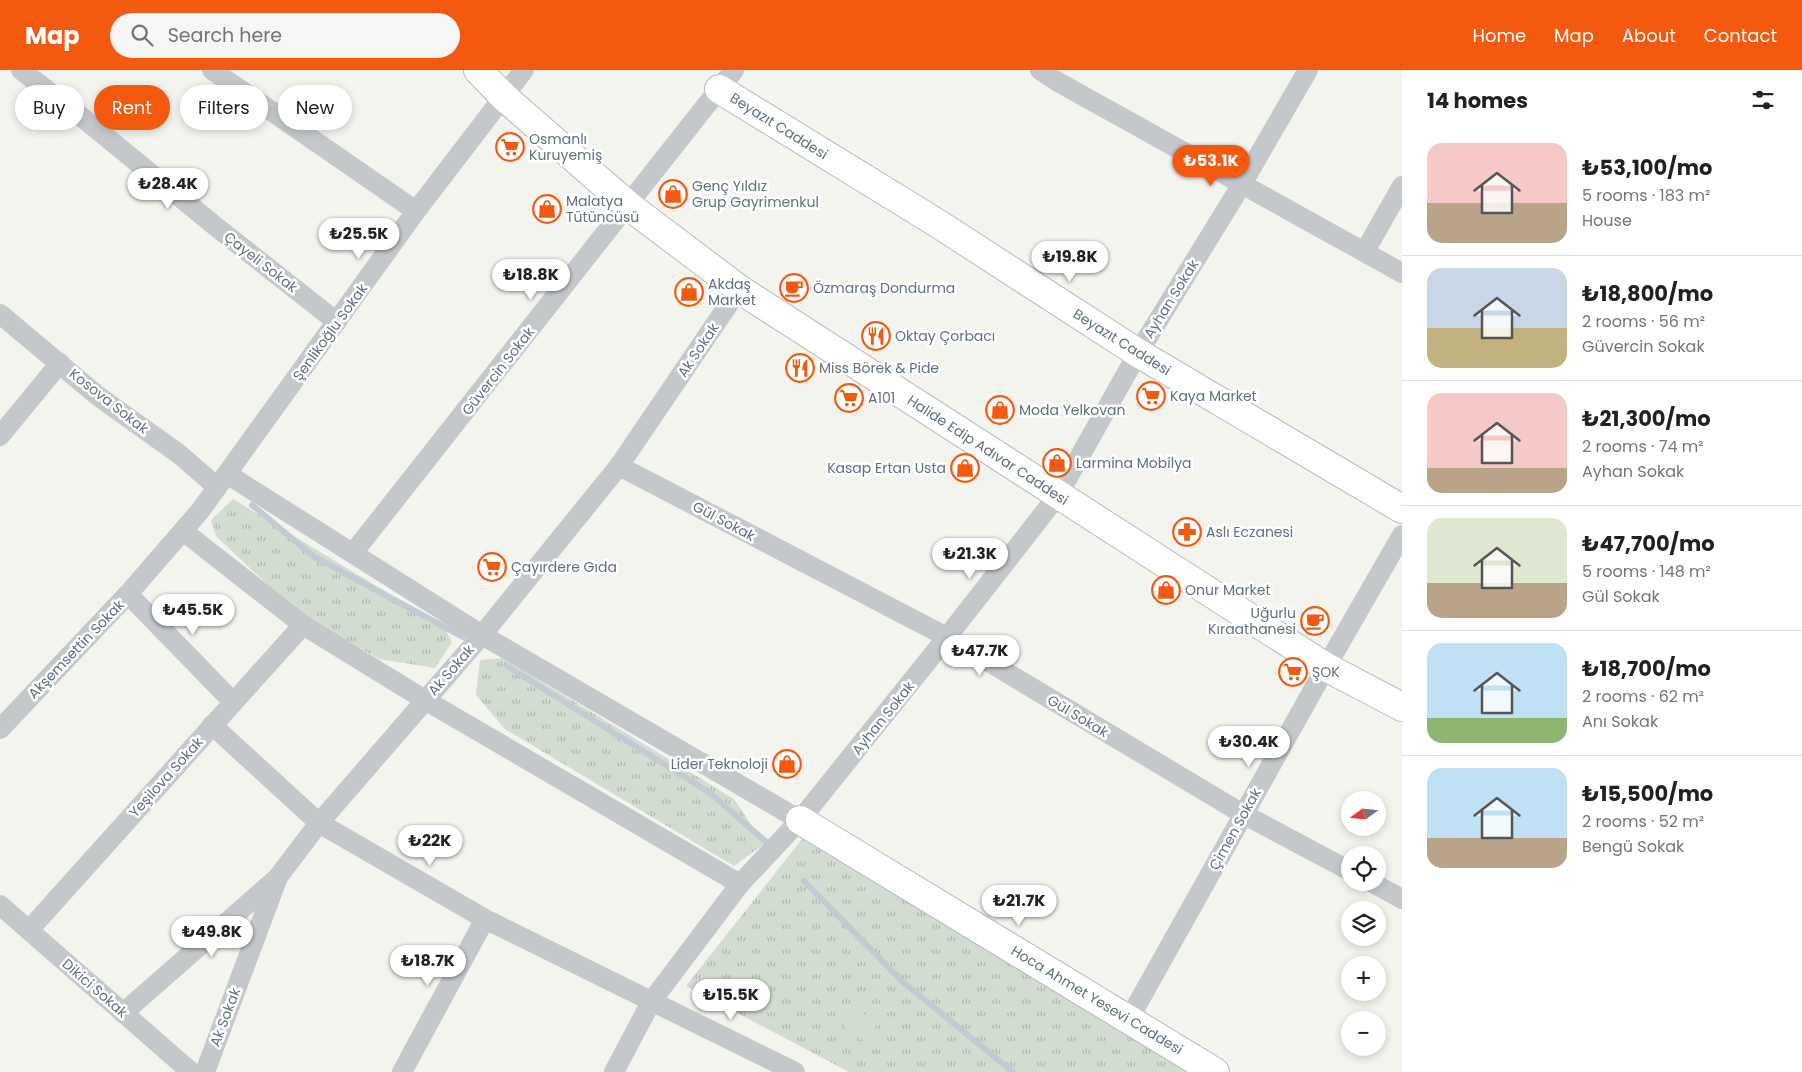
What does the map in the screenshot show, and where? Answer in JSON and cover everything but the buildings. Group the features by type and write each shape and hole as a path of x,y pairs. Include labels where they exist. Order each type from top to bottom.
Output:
{"street":[{"name":"Çayeli Sokak","path":"22,70 337,322"},
{"path":"212,70 416,211"},
{"name":"Halide Edip Adıvar Caddesi","path":"478,70 504,97 629,206 739,289 1326,667 1402,707"},
{"name":"Şenlikoğlu Sokak","path":"222,481 416,211 524,70"},
{"path":"1040,70 1062,76 1242,184 1402,273"},
{"name":"Ayhan Sokak","path":"614,1072 651,1002 740,884 800,820 948,637 1058,495 1138,353 1242,184 1308,70"},
{"name":"Güvercin Sokak","path":"353,553 629,206 726,79"},
{"name":"Beyazıt Caddesi","path":"726,79 937,223 1138,353 1402,508"},
{"path":"1365,251 1402,186"},
{"name":"Ak Sokak","path":"205,1072 278,877 318,822 482,635 619,466 739,289"},
{"name":"Kosova Sokak","path":"0,314 98,396 179,454 222,481 353,553 482,635 800,820"},
{"path":"0,436 60,363"},
{"name":"Gül Sokak","path":"619,466 948,637 1243,814 1341,866"},
{"name":"Akşemsettin Sokak","path":"0,729 128,594 222,481"},
{"path":"183,530 302,625 425,700 740,884"},
{"name":"Çimen Sokak","path":"1129,1019 1402,535"},
{"path":"128,594 233,702"},
{"name":"Yeşilova Sokak","path":"29,930 302,625"},
{"path":"212,725 318,822 485,919 790,1071"},
{"name":"Hoca Ahmet Yesevi Caddesi","path":"800,820 1215,1072"},
{"path":"123,1013 278,877"},
{"path":"1386,890 1402,899"},
{"name":"Dikici Sokak","path":"0,905 191,1072"},
{"path":"402,1072 485,919"}],"green space":[{"path":"233,499 444,627 452,642 435,668 379,659 295,611 216,536 211,520"},
{"path":"503,658 734,799 764,844 734,866 505,729 476,695 480,660"},
{"path":"802,839 1005,958 1190,1072 849,1072 686,986"},
{"path":"855,1008 878,1023 866,1042 843,1027"}],"waterway":[{"path":"252,505 313,556 463,637"},
{"path":"507,666 710,793 771,846"},
{"path":"804,881 903,982 1013,1072"}],"place":[{"name":"Osmanlı Kuruyemiş","path":"510,147"},
{"name":"Genç Yıldız Grup Gayrimenkul","path":"673,194"},
{"name":"Malatya Tütüncüsü","path":"547,209"},
{"name":"Özmaraş Dondurma","path":"794,288"},
{"name":"Akdaş Market","path":"689,292"},
{"name":"Oktay Çorbacı","path":"876,336"},
{"name":"Miss Börek & Pide","path":"800,368"},
{"name":"Kaya Market","path":"1151,396"},
{"name":"A101","path":"849,398"},
{"name":"Moda Yelkovan","path":"1000,410"},
{"name":"Larmina Mobilya","path":"1057,463"},
{"name":"Kasap Ertan Usta","path":"965,468"},
{"name":"Aslı Eczanesi","path":"1187,532"},
{"name":"Çayırdere Gıda","path":"492,567"},
{"name":"Onur Market","path":"1166,590"},
{"name":"Uğurlu Kıraathanesi","path":"1315,621"},
{"name":"ŞOK","path":"1293,672"},
{"name":"Lider Teknoloji","path":"787,764"}]}
